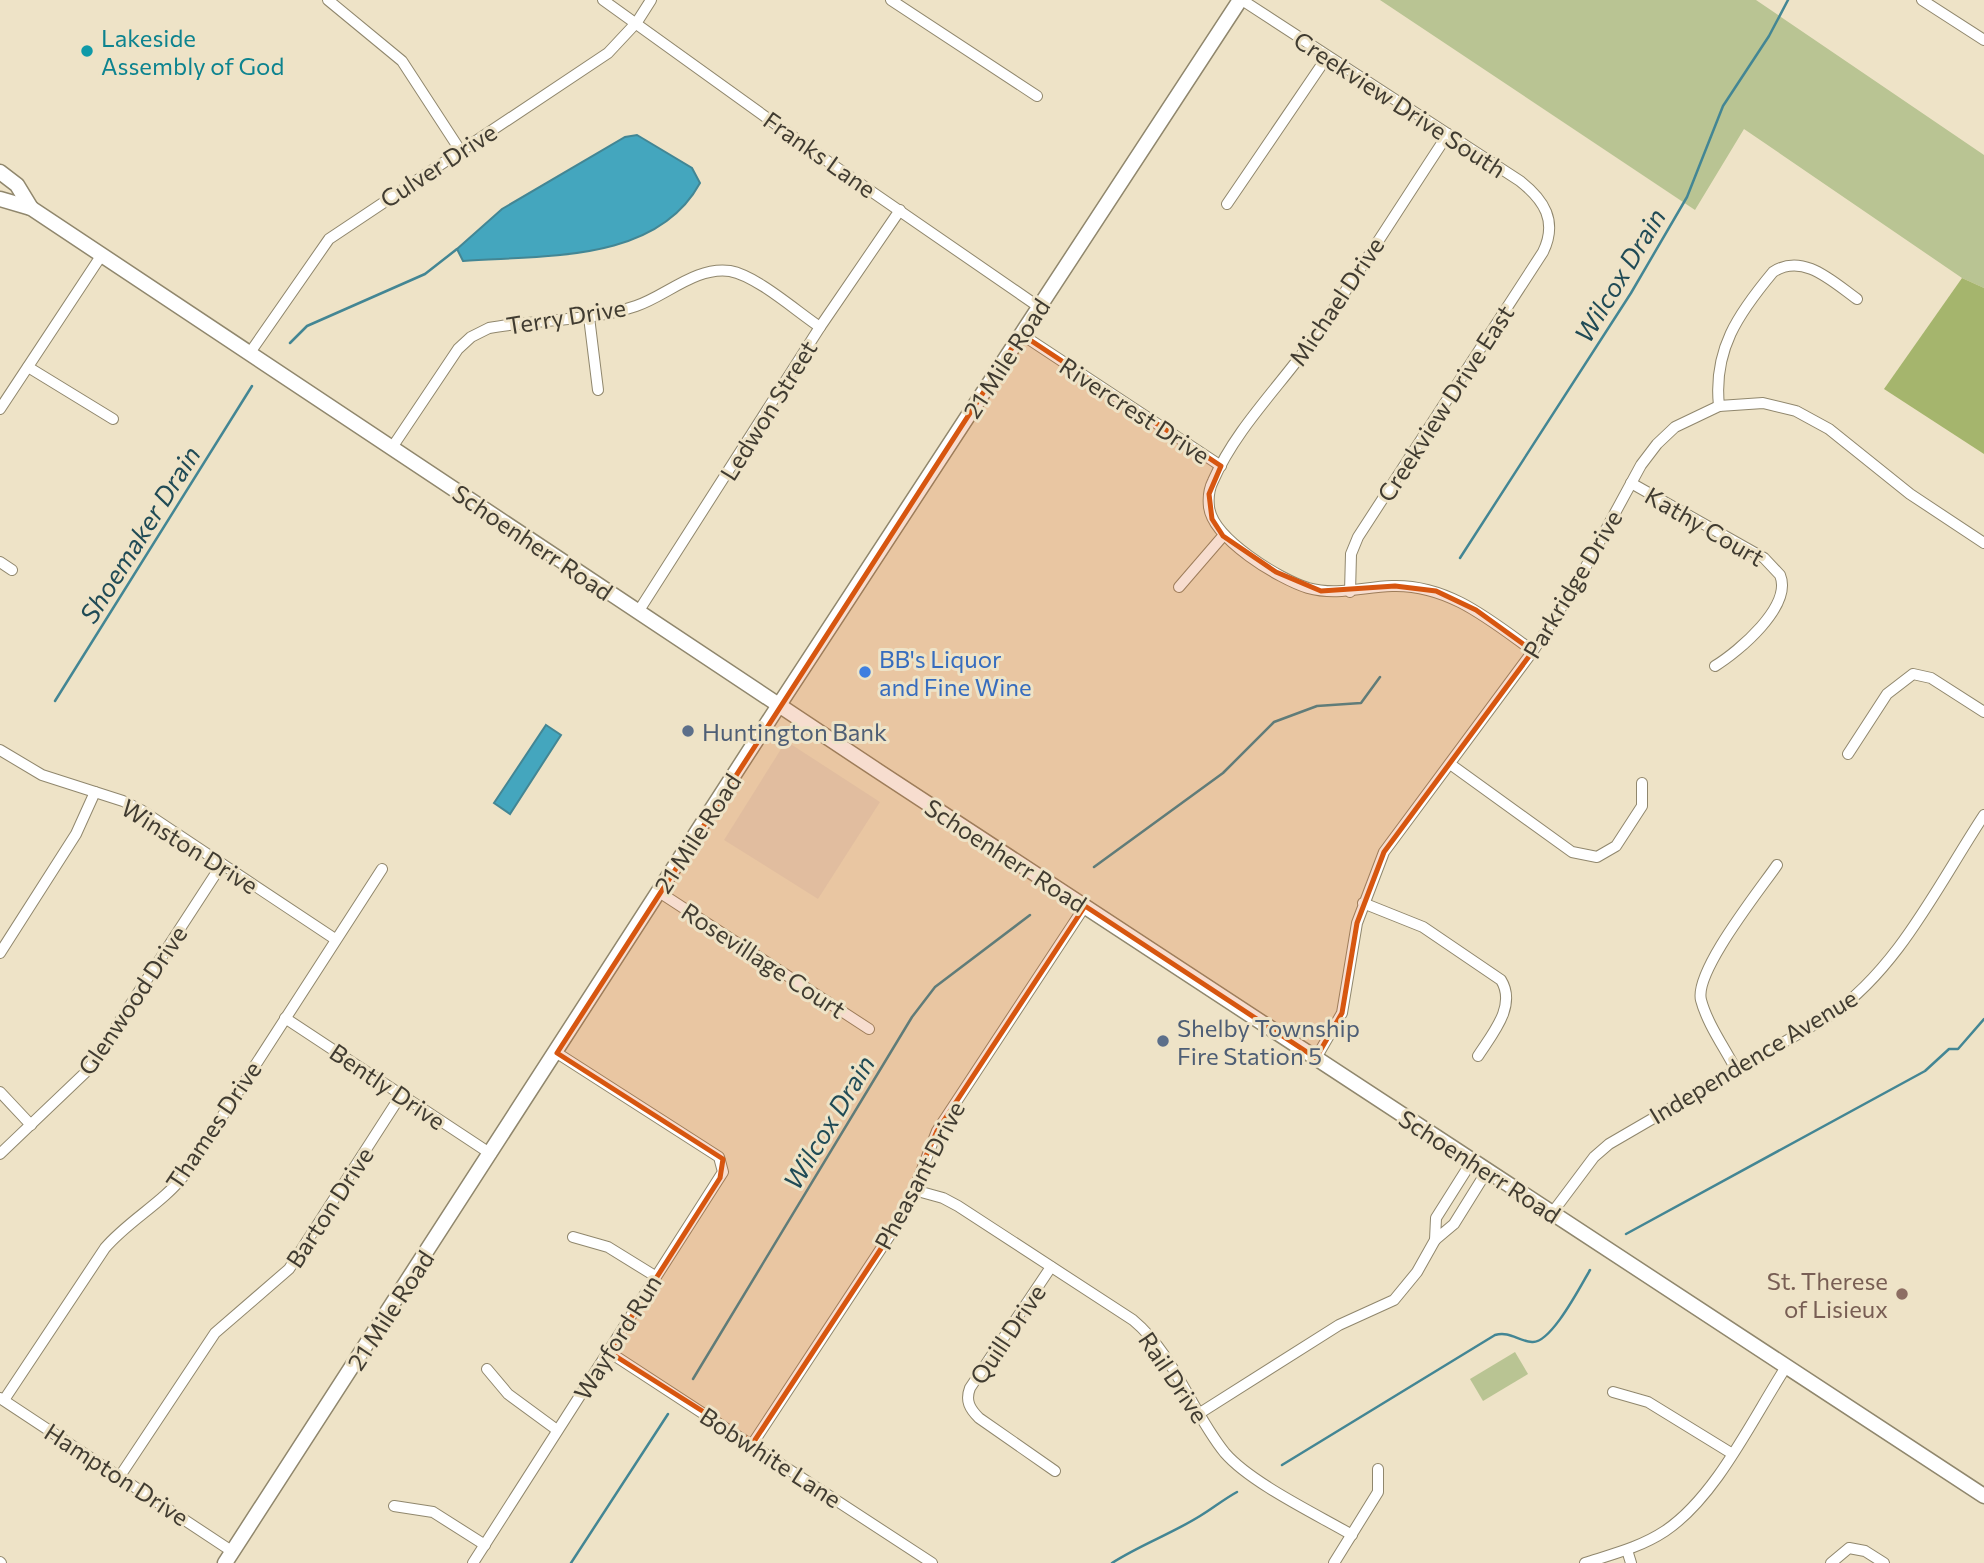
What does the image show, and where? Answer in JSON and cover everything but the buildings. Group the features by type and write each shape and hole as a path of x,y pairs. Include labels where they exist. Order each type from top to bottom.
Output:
{"street":[{"path":"328,0 402,61 460,150"},
{"name":"Franks Lane","path":"603,0 1040,307"},
{"name":"Culver Drive","path":"249,354 329,239 608,53 637,22 652,0"},
{"path":"891,0 1037,96"},
{"name":"Creekview Drive South","path":"1241,0 1534,192 1549,216"},
{"name":"21 Mile Road","path":"229,1557 557,1053 779,705 1241,0"},
{"path":"1922,0 1984,40"},
{"path":"1227,204 1327,57"},
{"name":"Michael Drive","path":"1221,466 1259,408 1313,339 1448,134"},
{"name":"Schoenherr Road","path":"0,172 17,185 31,208"},
{"name":"Schoenherr Road","path":"0,199 31,208 779,705 1984,1496"},
{"name":"Ledwon Street","path":"638,612 820,327 900,210"},
{"name":"Creekview Drive East","path":"1350,592 1353,545 1543,252 1549,234 1549,216"},
{"path":"0,409 101,256"},
{"path":"1719,406 1717,376 1722,350 1773,272 1787,265 1802,265 1857,299"},
{"name":"Terry Drive","path":"391,449 458,349 471,337 500,326 589,317 644,303 707,273 728,271 753,281 820,327"},
{"path":"589,317 598,390"},
{"name":"Rivercrest Drive","path":"1021,334 1221,466 1210,488 1209,506 1223,536"},
{"path":"28,367 113,419"},
{"name":"Parkridge Drive","path":"1316,1058 1345,1006 1357,923 1384,852 1534,651 1577,583 1650,452 1668,433 1689,418 1719,406 1763,403 1815,420 1910,494 1984,543"},
{"name":"Kathy Court","path":"1631,483 1764,558 1780,575 1780,595 1754,636 1739,651 1715,666"},
{"path":"1179,587 1223,536 1298,584 1321,591 1350,592 1395,586 1436,591 1476,610 1534,651"},
{"path":"0,562 12,570"},
{"path":"1848,754 1887,694 1899,682 1913,674 1931,678 1984,712"},
{"name":"Winston Drive","path":"0,750 42,775 141,810 335,939"},
{"path":"1450,764 1572,852 1586,857 1603,856 1625,835 1642,806 1643,783"},
{"path":"0,953 76,834 95,792"},
{"name":"Independence Avenue","path":"1552,1213 1594,1157 1609,1144 1735,1068 1829,1016 1870,984 1984,815"},
{"name":"Glenwood Drive","path":"0,1154 71,1088 104,1048 222,864"},
{"path":"1735,1068 1704,1009 1699,989 1711,961 1777,865"},
{"name":"Thames Drive","path":"2,1399 104,1248 124,1227 170,1191 185,1174 335,939 383,869"},
{"name":"Rosevillage Court","path":"659,892 869,1029"},
{"path":"1363,903 1423,927 1501,980 1507,992 1506,1008 1478,1056"},
{"name":"Pheasant Drive","path":"752,1443 894,1229 914,1190 937,1132 1085,906"},
{"name":"Bently Drive","path":"285,1017 491,1154"},
{"name":"Wayford Run","path":"473,1563 723,1172 719,1157 673,1124 557,1053"},
{"path":"0,1092 31,1125"},
{"name":"Barton Drive","path":"120,1476 215,1333 289,1269 401,1095"},
{"path":"1435,1240 1436,1218 1472,1161"},
{"path":"1200,1413 1339,1325 1394,1300 1417,1272 1435,1240 1454,1224 1487,1171"},
{"name":"Rail Drive","path":"914,1190 943,1198 958,1206 1147,1332 1224,1451 1240,1466 1352,1535"},
{"path":"573,1237 608,1247 655,1276"},
{"name":"Quill Drive","path":"1051,1267 970,1388 968,1403 979,1418 1055,1471"},
{"name":"Bobwhite Lane","path":"609,1352 932,1563"},
{"path":"1585,1563 1627,1550 1666,1530 1687,1514 1731,1453 1786,1367"},
{"path":"487,1369 508,1394 557,1430"},
{"path":"1613,1392 1648,1402 1731,1453"},
{"name":"Hampton Drive","path":"2,1399 120,1476 229,1557"},
{"path":"1334,1563 1378,1492 1378,1469"},
{"path":"394,1506 439,1515 485,1545"},
{"path":"1831,1563 1849,1548 1865,1551 1884,1563"},
{"path":"1627,1550 1631,1563"}],"highlighted area":[{"path":"1021,334 1221,466 1209,494 1212,519 1223,536 1276,572 1321,591 1395,586 1436,591 1476,610 1533,651 1384,852 1357,923 1342,1013 1316,1058 1085,906 937,1131 894,1229 753,1443 609,1352 720,1178 723,1159 557,1053"}],"shaded area":[{"path":"786,741 880,802 818,899 724,840"}],"green space":[{"path":"1380,0 1756,0 1984,155 1984,288 1962,278 1744,129 1695,210"},
{"path":"1962,278 1984,288 1984,454 1884,389"},
{"path":"1515,1352 1528,1374 1483,1401 1470,1379"}],"water":[{"path":"637,135 692,168 700,183 680,209 655,229 626,242 594,250 527,258 463,261 457,249 502,209 625,137"},
{"path":"546,725 561,735 510,814 494,803"}],"waterway":[{"name":"Wilcox Drain","path":"1460,558 1631,293 1687,197 1723,106 1769,36 1788,0"},
{"name":"Shoemaker Drain","path":"290,343 307,326 425,274 457,249"},
{"name":"Shoemaker Drain","path":"55,701 252,386"},
{"name":"Wilcox Drain","path":"1094,867 1223,773 1274,722 1317,706 1361,703 1380,677"},
{"name":"Wilcox Drain","path":"693,1379 912,1017 935,987 1030,915"},
{"path":"1626,1234 1925,1071 1949,1049 1958,1049 1984,1019"},
{"path":"1282,1465 1495,1335 1505,1334 1532,1342 1540,1340 1565,1312 1590,1270"},
{"name":"Wilcox Drain","path":"571,1563 668,1414"},
{"path":"1112,1563 1189,1522 1237,1492"}],"place":[{"name":"Lakeside Assembly of God","path":"87,51"},
{"name":"BB's Liquor and Fine Wine","path":"865,672"},
{"name":"Huntington Bank","path":"688,731"},
{"name":"Shelby Township Fire Station 5","path":"1163,1041"},
{"name":"St. Therese of Lisieux","path":"1902,1294"}]}
